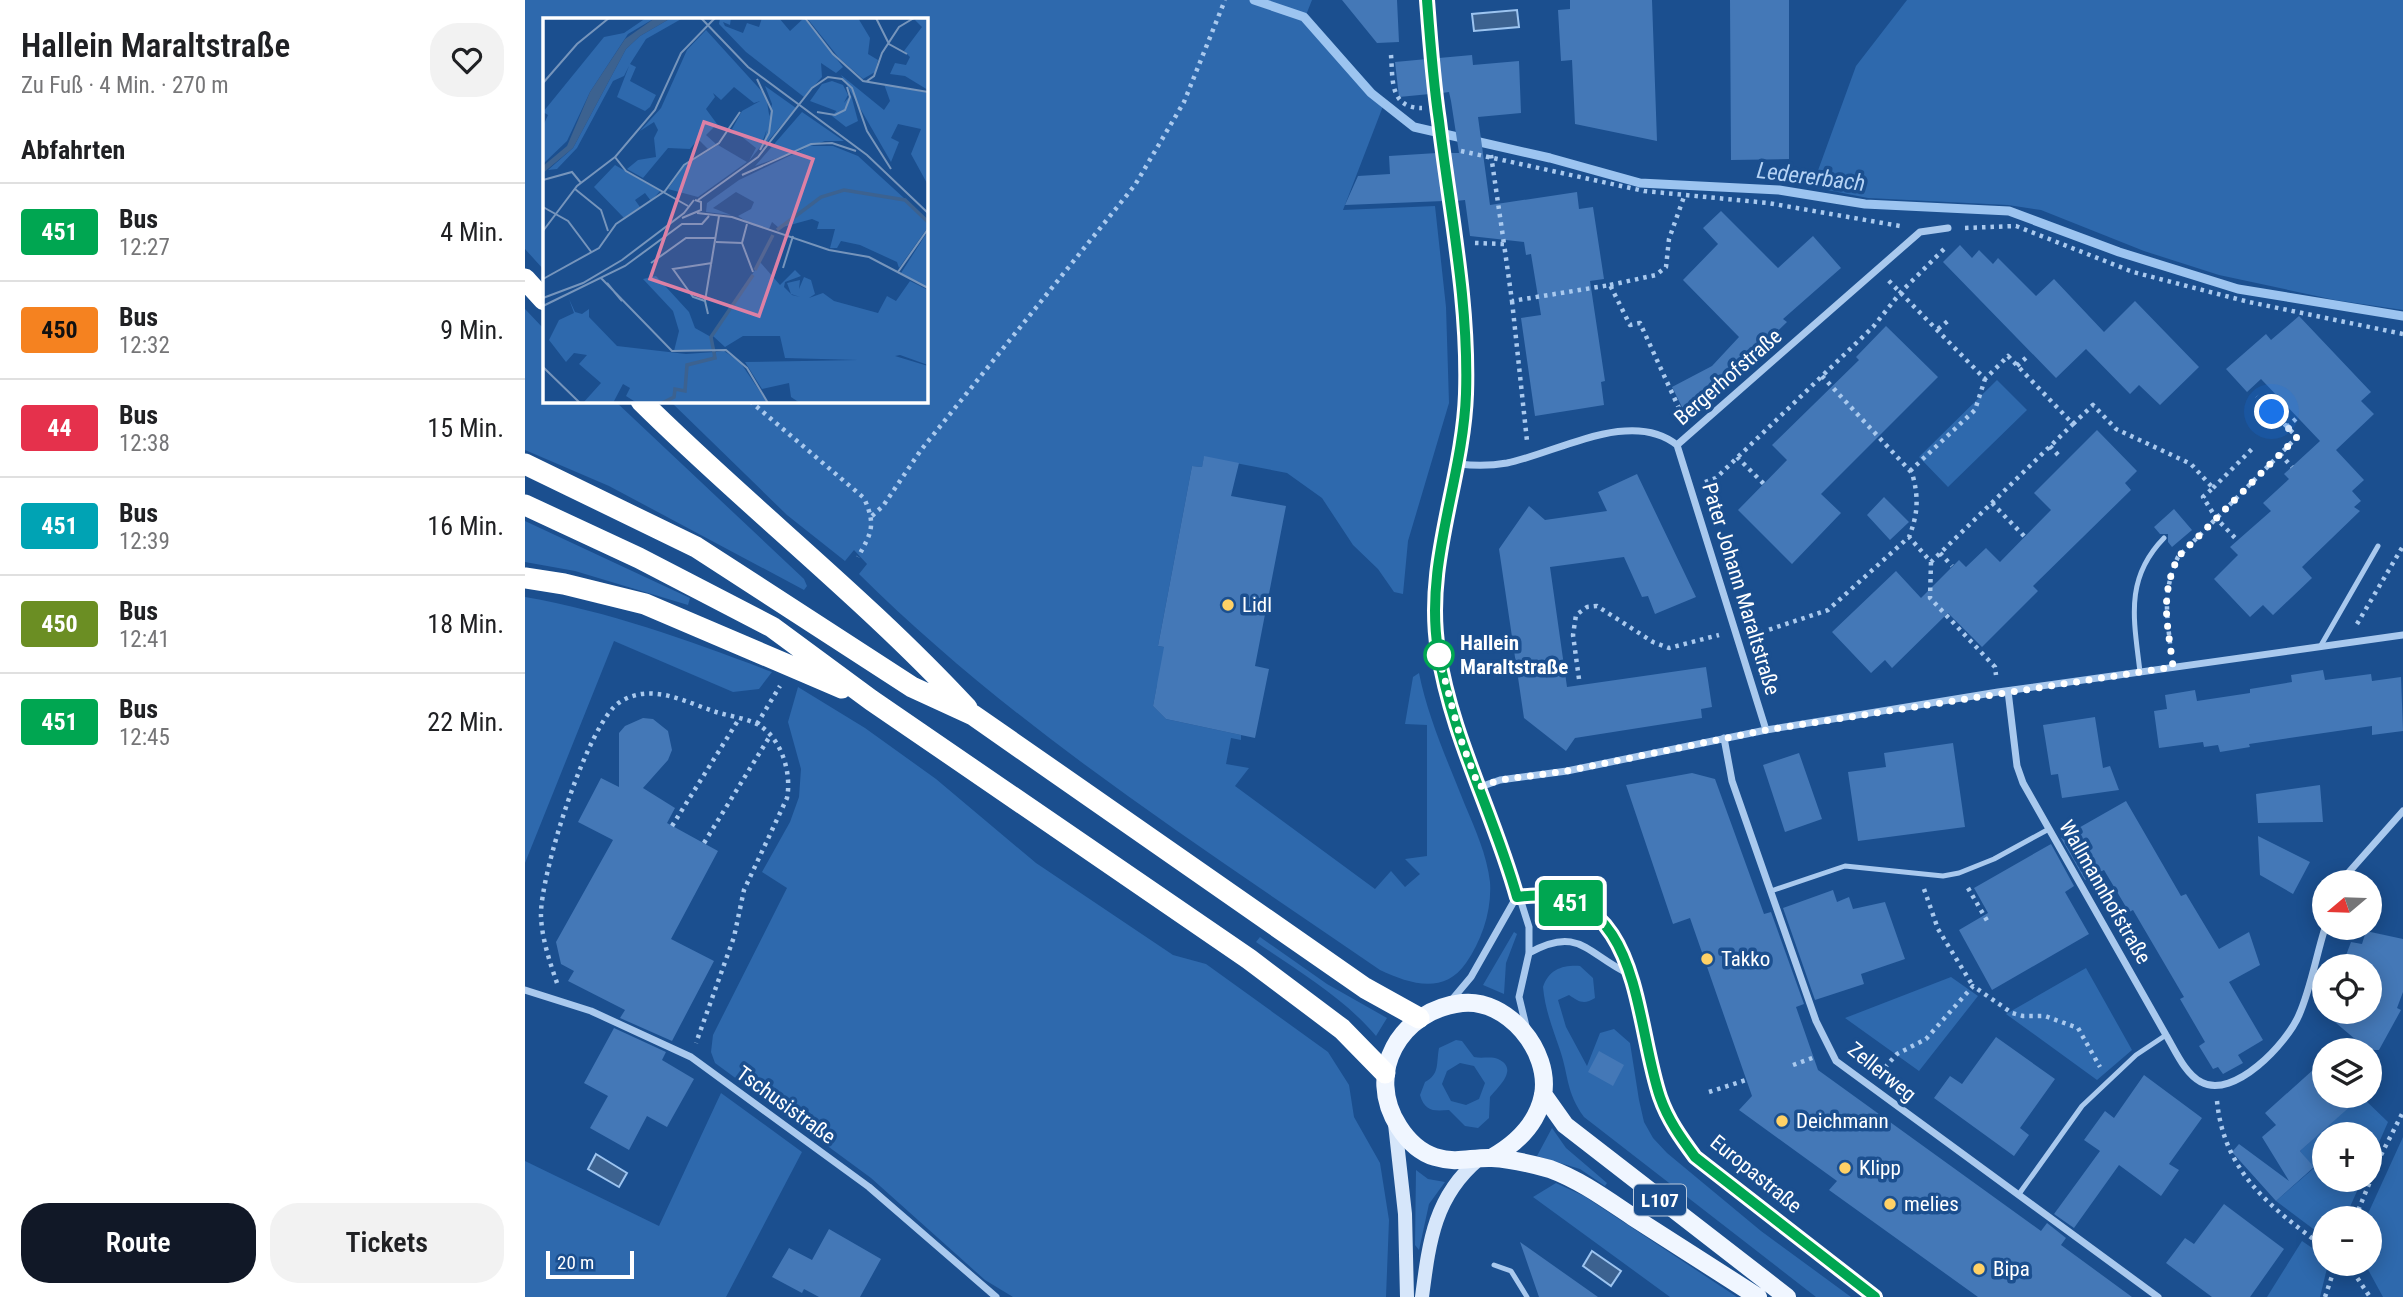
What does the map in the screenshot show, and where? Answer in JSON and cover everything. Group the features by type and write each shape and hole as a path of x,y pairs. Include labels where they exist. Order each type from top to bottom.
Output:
{"highway":[{"path":"525,279 543,299"},
{"path":"642,402 760,516 925,663 973,715"},
{"path":"525,464 696,547 912,687 973,715 1365,988 1419,1018"},
{"path":"525,505 639,558 772,628 871,700 1249,959 1342,1029 1385,1073"},
{"path":"525,578 564,583 645,604 871,700"}],"main road":[{"name":"L107","path":"1407,1297 1401,1158 1394,1120 1387,1100 1385,1073 1399,1036 1419,1018 1444,1007 1481,1003 1508,1016 1529,1037 1541,1065 1543,1094 1565,1125 1787,1297"},
{"path":"1422,1297 1427,1259 1439,1211 1454,1182 1484,1159 1512,1146 1528,1128 1543,1094"},
{"name":"L107","path":"1394,1120 1405,1137 1424,1154 1448,1161 1484,1159 1527,1163 1575,1180 1758,1297"}],"street":[{"path":"1426,0 1439,124 1464,297 1466,395 1459,464 1443,525 1436,595 1437,650 1461,740 1504,848 1517,897 1529,928 1529,953 1521,975 1519,997 1529,1037"},
{"path":"1920,232 1948,228"},
{"name":"Bergerhofstraße","path":"1459,464 1485,467 1575,441 1639,430 1662,433 1677,444 1920,232"},
{"name":"Pater Johann Maraltstraße","path":"1677,444 1766,730"},
{"path":"1479,787 1500,780 1567,771 1766,730 1999,692 2403,635"},
{"name":"Wallmannhofstraße","path":"2008,691 2017,766 2023,783 2187,1070 2200,1082 2216,1086"},
{"name":"Zellerweg","path":"1724,738 1732,781 1829,1051 1836,1061 1867,1087 2019,1194 2158,1297"},
{"path":"2351,870 2403,811"},
{"name":"Europastraße","path":"1517,897 1541,893 1588,910 1608,928 1623,949 1638,999 1660,1097 1673,1127 1695,1157 1875,1297"},
{"path":"1444,1007 1471,977 1517,897"},
{"path":"1529,953 1562,940 1577,941 1594,949 1607,963 1629,974"},
{"path":"2216,1086 2231,1083 2256,1068 2299,1016 2321,940"},
{"name":"Tschusistraße","path":"525,990 569,1004 691,1057 869,1187 996,1297"}],"lane":[{"path":"2140,672 2134,593 2149,554 2164,538"},
{"path":"2320,647 2378,545"},
{"path":"1771,891 1845,866 1943,876 1959,873 1994,859 2049,829"},
{"path":"2019,1194 2082,1106 2108,1080 2166,1035"},
{"path":"1494,1265 1511,1271 1527,1297"}],"path":[{"path":"872,516 1135,186 1184,102 1225,0"},
{"path":"1391,55 1394,95 1401,102 1415,108 1437,108"},
{"path":"1443,148 1491,155 1644,191 1808,208 1886,221 1920,232"},
{"path":"1491,155 1512,301 1529,456"},
{"path":"1512,301 1657,275 1666,267 1669,240 1685,194"},
{"path":"1692,488 1716,478 1792,411 1822,376 1857,347 1901,292 1948,245 1948,228 2016,226 2133,272 2249,302 2403,334"},
{"path":"1456,242 1504,244"},
{"path":"1878,269 1985,379"},
{"path":"1610,285 1630,325 1640,323 1678,410 1692,430"},
{"path":"1937,329 1948,320"},
{"path":"1910,471 1975,410 1985,379 2008,356 2073,424"},
{"path":"2017,366 2028,356"},
{"path":"1579,679 1573,635 1576,615 1587,607 1597,606 1653,642 1669,648 1737,635 1818,614 1852,590 1909,537 1917,516 1918,492 1910,471 1822,376"},
{"path":"2173,667 2165,601 2167,582 2178,557 2297,437 2257,396"},
{"path":"751,402 864,498 872,516 872,531 858,556"},
{"path":"1999,692 1995,667 1930,598 1931,562 2073,424 2093,405 2116,429 2191,464 2213,488"},
{"path":"2287,427 2298,417"},
{"path":"2050,446 2060,457"},
{"path":"2238,541 2216,518 2203,497 2255,446"},
{"path":"2280,454 2292,467"},
{"path":"1737,457 1763,484"},
{"path":"1992,503 2025,537"},
{"path":"1909,537 1931,562"},
{"path":"2350,642 2358,621 2403,546"},
{"path":"1940,552 1952,566"},
{"path":"1852,590 1859,597"},
{"path":"757,724 784,679"},
{"path":"569,1004 560,990 550,962 541,918 543,884 586,751 606,713 621,701 641,694 665,693 757,724 777,743 786,766 789,785 787,798 744,890 734,937 691,1057"},
{"path":"672,826 739,719"},
{"path":"704,844 770,736"},
{"path":"1959,873 1989,923"},
{"path":"1920,874 1938,929 1973,985 2012,1013 2045,1016 2078,1028 2108,1080"},
{"path":"1867,1087 1897,1054 1926,1039 1973,985"},
{"path":"1793,1065 1829,1051"},
{"path":"1709,1092 1747,1080"},
{"path":"2216,1086 2225,1142 2237,1167 2277,1212 2312,1238"},
{"path":"2360,1206 2403,1112"},
{"path":"2325,1297 2332,1276"},
{"path":"2356,1276 2370,1297"}],"shaded area":[{"path":"525,0 1312,0 1306,15 1385,101 1343,210 1435,206 1446,307 1449,403 1408,541 1403,594 1394,592 1378,569 1353,545 1322,498 1287,473 1204,457 1202,467 1192,466 1158,646 1179,650 1157,685 1153,706 1166,719 1241,735 1241,740 1231,738 1226,764 1249,768 1235,786 1375,889 1391,871 1405,887 1420,874 1405,859 1427,856 1427,725 1405,724 1413,677 1419,673 1433,723 1480,842 1490,882 1488,914 1481,935 1466,963 1447,980 1426,984 1380,970 1177,831 980,683 859,574 867,564 854,550 845,561 787,515 671,402 927,402 927,18 543,18 543,269 525,249"},
{"path":"1907,0 2403,0 2403,310 2335,300 2219,275 2144,251 2041,210 2008,205 1868,198 1812,187 1856,66"},
{"path":"1517,10 1519,27 1474,31 1472,14"},
{"path":"525,309 543,328 543,402 616,402 804,579 807,586 804,590 609,486 525,450"},
{"path":"1997,380 2027,410 1948,487 1919,457"},
{"path":"525,521 690,598 688,605 575,571 525,562"},
{"path":"525,597 620,619 772,672 759,689 733,692 614,641 525,863"},
{"path":"798,687 865,728 936,779 1036,863 1173,955 1206,964 1328,1052 1349,1085 1354,1117 1380,1163 1389,1220 1386,1297 1013,1297 985,1280 871,1178 715,1063 711,1052 713,1035 787,888 762,872 790,822 799,797 801,769 788,722"},
{"path":"1514,932 1517,934 1506,963 1504,994 1483,985"},
{"path":"1260,937 1327,984 1387,1018 1376,1036 1335,997 1256,942"},
{"path":"1580,966 1593,978 1595,998 1582,1002 1569,995 1558,1000 1566,1027 1587,1066 1600,1033 1614,1029 1630,1043 1644,1122 1653,1138 1667,1153 1761,1231 1851,1297 1816,1297 1584,1117 1571,1092 1547,1012 1543,987 1557,969"},
{"path":"2086,968 2132,1050 2097,1080 2006,1014"},
{"path":"1951,977 1978,996 1919,1071 1845,1018"},
{"path":"1456,1040 1462,1041 1474,1057 1498,1059 1507,1068 1505,1078 1490,1097 1489,1118 1478,1128 1465,1126 1449,1110 1431,1109 1422,1101 1420,1095 1425,1082 1435,1072 1439,1048","holes":["1460,1063 1474,1066 1485,1083 1479,1099 1466,1105 1451,1101 1442,1084 1447,1071"]},
{"path":"721,1093 802,1152 726,1297 525,1297 525,1161 659,1226"},
{"path":"2347,1108 2373,1108 2388,1122 2382,1136 2382,1122 2332,1122"},
{"path":"1552,1128 1566,1148 1607,1183 1605,1186 1580,1169 1537,1156"},
{"path":"2403,1137 2403,1297 2383,1297 2372,1276 2382,1276 2382,1206 2371,1206 2378,1192 2382,1192 2382,1183"},
{"path":"2312,1140 2312,1166 2300,1151"},
{"path":"596,1154 627,1173 619,1187 588,1169"},
{"path":"1416,1170 1428,1179 1445,1182 1429,1204 1419,1250 1415,1245"},
{"path":"2312,1170 2312,1192 2357,1192 2350,1206 2312,1206 2312,1228 2276,1201"},
{"path":"1556,1183 1584,1196 1737,1297 1670,1297 1533,1197"},
{"path":"2302,1241 2312,1248 2312,1276 2325,1276 2320,1297 2267,1297"},
{"path":"1592,1251 1621,1271 1611,1286 1583,1266"}],"building":[{"path":"1342,0 1397,0 1399,42 1377,43"},
{"path":"1570,0 1652,0 1657,141 1575,124 1572,60 1561,61 1558,10 1570,9"},
{"path":"1730,0 1789,0 1789,159 1731,160"},
{"path":"1472,55 1473,65 1519,61 1521,113 1478,117 1490,205 1577,192 1579,209 1593,207 1604,279 1590,281 1605,381 1601,382 1604,405 1535,416 1521,318 1541,315 1531,254 1526,255 1524,242 1470,236 1465,200 1456,201 1449,153 1459,153 1449,92 1442,93 1439,58"},
{"path":"1427,59 1430,94 1399,97 1395,62"},
{"path":"1437,153 1444,201 1345,205 1358,176 1390,174 1389,156"},
{"path":"1721,211 1778,268 1813,236 1841,268 1783,319 1787,322 1700,407 1695,402 1683,409 1672,387 1712,366 1739,337 1683,280 1718,244 1703,228"},
{"path":"1960,245 1972,258 1979,250 1993,264 1998,258 2036,296 2054,279 2104,332 2135,301 2199,367 2160,405 2139,385 2130,394 2086,349 2056,378 1943,262"},
{"path":"2299,316 2371,392 2361,401 2374,414 2336,450 2364,480 2352,491 2361,501 2354,507 2360,511 2302,567 2312,578 2273,615 2263,605 2250,617 2214,579 2238,555 2230,547 2271,511 2263,503 2289,479 2284,474 2320,441 2261,379 2247,392 2226,369 2266,334 2271,340"},
{"path":"1886,326 1938,377 1821,494 1841,513 1792,564 1738,510 1787,460 1772,445 1859,360 1856,357"},
{"path":"2097,430 2137,471 2125,483 2131,490 2033,586 2038,591 1982,647 1948,613 1892,668 1885,660 1871,673 1832,632 1896,571 1921,598 1959,560 1966,567 1986,548 2000,562 2051,510 2034,493"},
{"name":"Lidl","path":"1204,456 1239,463 1231,496 1286,506 1255,666 1269,669 1255,738 1166,719 1153,706 1164,647 1158,646 1192,466 1202,467"},
{"path":"1637,474 1696,597 1655,614 1648,596 1642,597 1624,557 1550,567 1567,687 1706,667 1712,707 1701,709 1702,718 1575,738 1566,751 1524,718 1499,549 1529,506 1545,520 1607,511 1598,492"},
{"path":"1884,497 1909,522 1890,540 1867,515"},
{"path":"2174,509 2192,530 2172,547 2168,542 2168,534 2160,534 2154,527"},
{"path":"2323,670 2325,680 2371,674 2372,681 2401,677 2403,731 2372,735 2372,726 2249,744 2250,747 2220,752 2218,745 2204,747 2203,742 2159,748 2154,711 2167,709 2165,695 2195,690 2197,701 2250,693 2250,689 2292,682 2291,675"},
{"path":"2095,717 2103,768 2110,766 2119,790 2062,798 2058,774 2051,775 2043,725"},
{"path":"643,718 653,719 668,731 672,750 668,760 643,788 675,808 667,823 718,851 671,939 714,961 672,1041 620,1018 625,1010 568,981 574,971 561,964 556,942 613,840 578,822 601,778 619,787 619,733 625,726"},
{"path":"1953,743 1965,827 1858,841 1848,772 1886,767 1884,753"},
{"path":"1799,753 1822,819 1785,832 1763,765"},
{"path":"1692,773 1715,779 1764,914 1771,912 1804,1004 1796,1007 1818,1070 2041,1231 2047,1223 2066,1238 2061,1245 2132,1297 1978,1297 1829,1190 1837,1181 1739,1110 1752,1096 1690,918 1673,924 1626,785"},
{"path":"2320,785 2323,822 2258,823 2256,794"},
{"path":"2126,801 2181,896 2186,894 2219,949 2249,932 2260,965 2229,982 2263,1040 2238,1055 2243,1063 2223,1074 2218,1067 2213,1069 2199,1046 2205,1042 2180,999 2184,997 2133,910 2129,912 2104,870 2085,880 2061,838"},
{"path":"2258,836 2310,862 2293,894 2260,875"},
{"path":"2051,844 2074,886 2065,892 2089,934 1992,990 1959,930 1988,913 1974,888"},
{"path":"1833,890 1837,902 1849,897 1853,909 1885,902 1905,959 1861,974 1864,984 1815,1000 1783,908"},
{"path":"2382,934 2403,939 2403,992 2397,1008 2401,1010 2382,1045 2382,1038 2354,1038 2337,1024 2382,1024 2382,954 2346,954 2351,942 2362,944 2363,940 2382,940"},
{"path":"614,1028 666,1052 662,1060 694,1079 667,1127 647,1116 629,1150 590,1128 608,1096 584,1083"},
{"path":"1996,1037 2055,1079 2020,1128 2029,1135 2014,1156 1934,1098 1950,1076 1962,1084"},
{"path":"1599,1051 1624,1065 1613,1086 1588,1072"},
{"path":"2312,1071 2312,1108 2348,1108 2333,1122 2312,1122 2312,1140 2300,1151 2312,1165 2312,1169 2276,1201 2232,1152 2239,1144 2289,1181 2262,1137 2276,1125 2265,1113"},
{"path":"2144,1075 2202,1118 2169,1164 2179,1170 2161,1196 2119,1165 2074,1228 2054,1214 2100,1151 2084,1140 2105,1111 2114,1118"},
{"path":"2224,1204 2284,1249 2250,1297 2212,1297 2166,1263 2185,1238 2194,1244"},
{"path":"829,1229 881,1259 860,1297 819,1297 804,1289 802,1293 772,1277 789,1248 812,1260"},
{"path":"1520,1242 1598,1297 1539,1297"}],"waterway":[{"name":"Ledererbach","path":"1254,0 1304,17 1371,93 1414,127 1550,158 1640,183 1779,190 1865,204 2009,211 2119,252 2238,289 2403,316"}],"bus line":[{"name":"451","path":"1427,0 1439,124 1464,297 1466,395 1459,464 1443,525 1436,595 1437,650 1461,740 1504,848 1517,897 1541,893 1588,910 1608,928 1623,949 1638,999 1660,1097 1673,1127 1695,1157 1875,1297"}],"place":[{"name":"Lidl","path":"1228,605"},
{"name":"Hallein Maraltstraße","path":"1439,655"},
{"name":"Takko","path":"1707,959"},
{"name":"Deichmann","path":"1782,1121"},
{"name":"Klipp","path":"1845,1168"},
{"name":"melies","path":"1890,1204"},
{"name":"Bipa","path":"1979,1269"}],"route":[{"path":"1439,655 1437,650 1461,740 1479,787 1500,780 1567,771 1766,730 2173,667 2165,601 2167,582 2178,557 2297,437 2272,412"}]}
